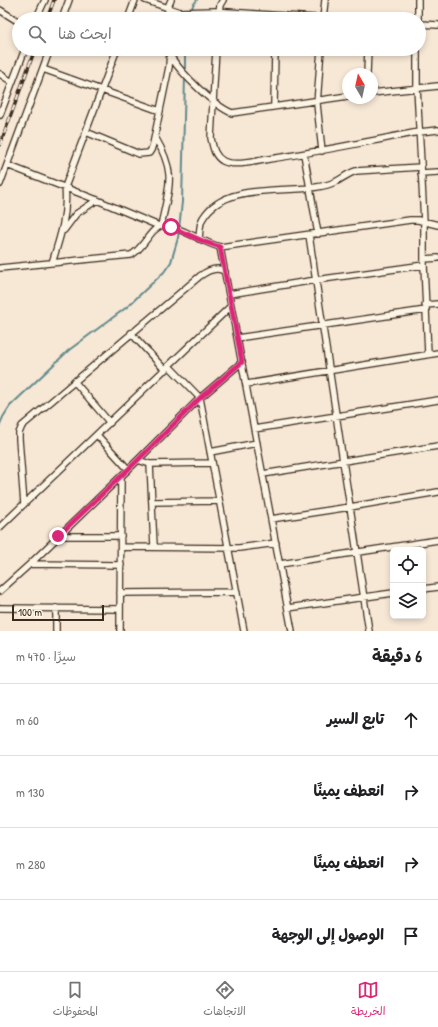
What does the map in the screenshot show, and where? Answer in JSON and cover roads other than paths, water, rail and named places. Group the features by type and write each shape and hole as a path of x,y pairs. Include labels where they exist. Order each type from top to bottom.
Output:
{"street":[{"path":"39,12 45,0"},
{"path":"65,12 69,0"},
{"path":"131,12 136,0"},
{"path":"145,0 180,12 219,12 222,0"},
{"path":"168,12 168,7 171,0"},
{"path":"323,12 324,0"},
{"path":"418,0 418,12"},
{"path":"0,10 12,18"},
{"path":"426,24 438,25"},
{"path":"0,115 22,56"},
{"path":"0,184 48,56"},
{"path":"52,263 62,232 66,201 65,187 114,56"},
{"path":"216,56 211,129 212,145 217,157 229,163 243,163 304,154 418,132 438,130"},
{"path":"274,106 276,56"},
{"path":"321,56 318,113 322,151"},
{"path":"367,68 368,56"},
{"path":"417,56 418,132 424,222 424,262 428,354"},
{"path":"86,132 142,155 148,153 151,150 155,137 171,57"},
{"path":"171,57 183,74 229,112 234,113 342,97"},
{"path":"43,69 160,112"},
{"path":"0,74 12,82"},
{"path":"378,92 438,86"},
{"path":"0,268 131,255 138,251 160,226 170,178 166,157 155,137"},
{"path":"304,154 318,234"},
{"path":"7,165 160,226 171,227 220,247 410,220 438,225"},
{"path":"199,239 200,226 203,218 213,206 229,197 249,192 310,188 333,183 356,171 421,170 438,172"},
{"path":"62,232 76,214 97,200"},
{"path":"309,235 369,631"},
{"path":"220,247 292,631"},
{"path":"229,294 424,262 438,258"},
{"path":"24,504 19,439 20,430 24,424 200,276 212,269 220,269 225,272"},
{"path":"238,338 323,326 438,304"},
{"path":"0,527 231,306"},
{"path":"132,333 200,398 244,631"},
{"path":"246,384 438,353"},
{"path":"0,591 138,460 200,398 242,362"},
{"path":"74,381 110,423"},
{"path":"254,429 438,400"},
{"path":"97,435 128,469"},
{"path":"210,452 257,443"},
{"path":"263,474 438,446"},
{"path":"138,460 150,464 212,463"},
{"path":"150,464 154,546"},
{"path":"120,631 121,476"},
{"path":"271,519 438,492"},
{"path":"152,502 219,501"},
{"path":"58,536 121,536"},
{"path":"280,564 438,540"},
{"path":"121,547 154,546 242,548 276,543"},
{"path":"30,564 121,565"},
{"path":"426,589 438,587"},
{"path":"120,593 237,592"},
{"path":"288,608 390,594"},
{"path":"0,608 120,609"},
{"path":"56,608 56,631"}],"waterway":[{"path":"191,12 193,5 197,0"},
{"path":"185,56 185,72"},
{"path":"0,425 10,406 69,350 127,307 164,272 171,262 178,238 182,202 185,76"}],"railway":[{"path":"50,12 54,0"},
{"path":"0,145 32,56"}]}
